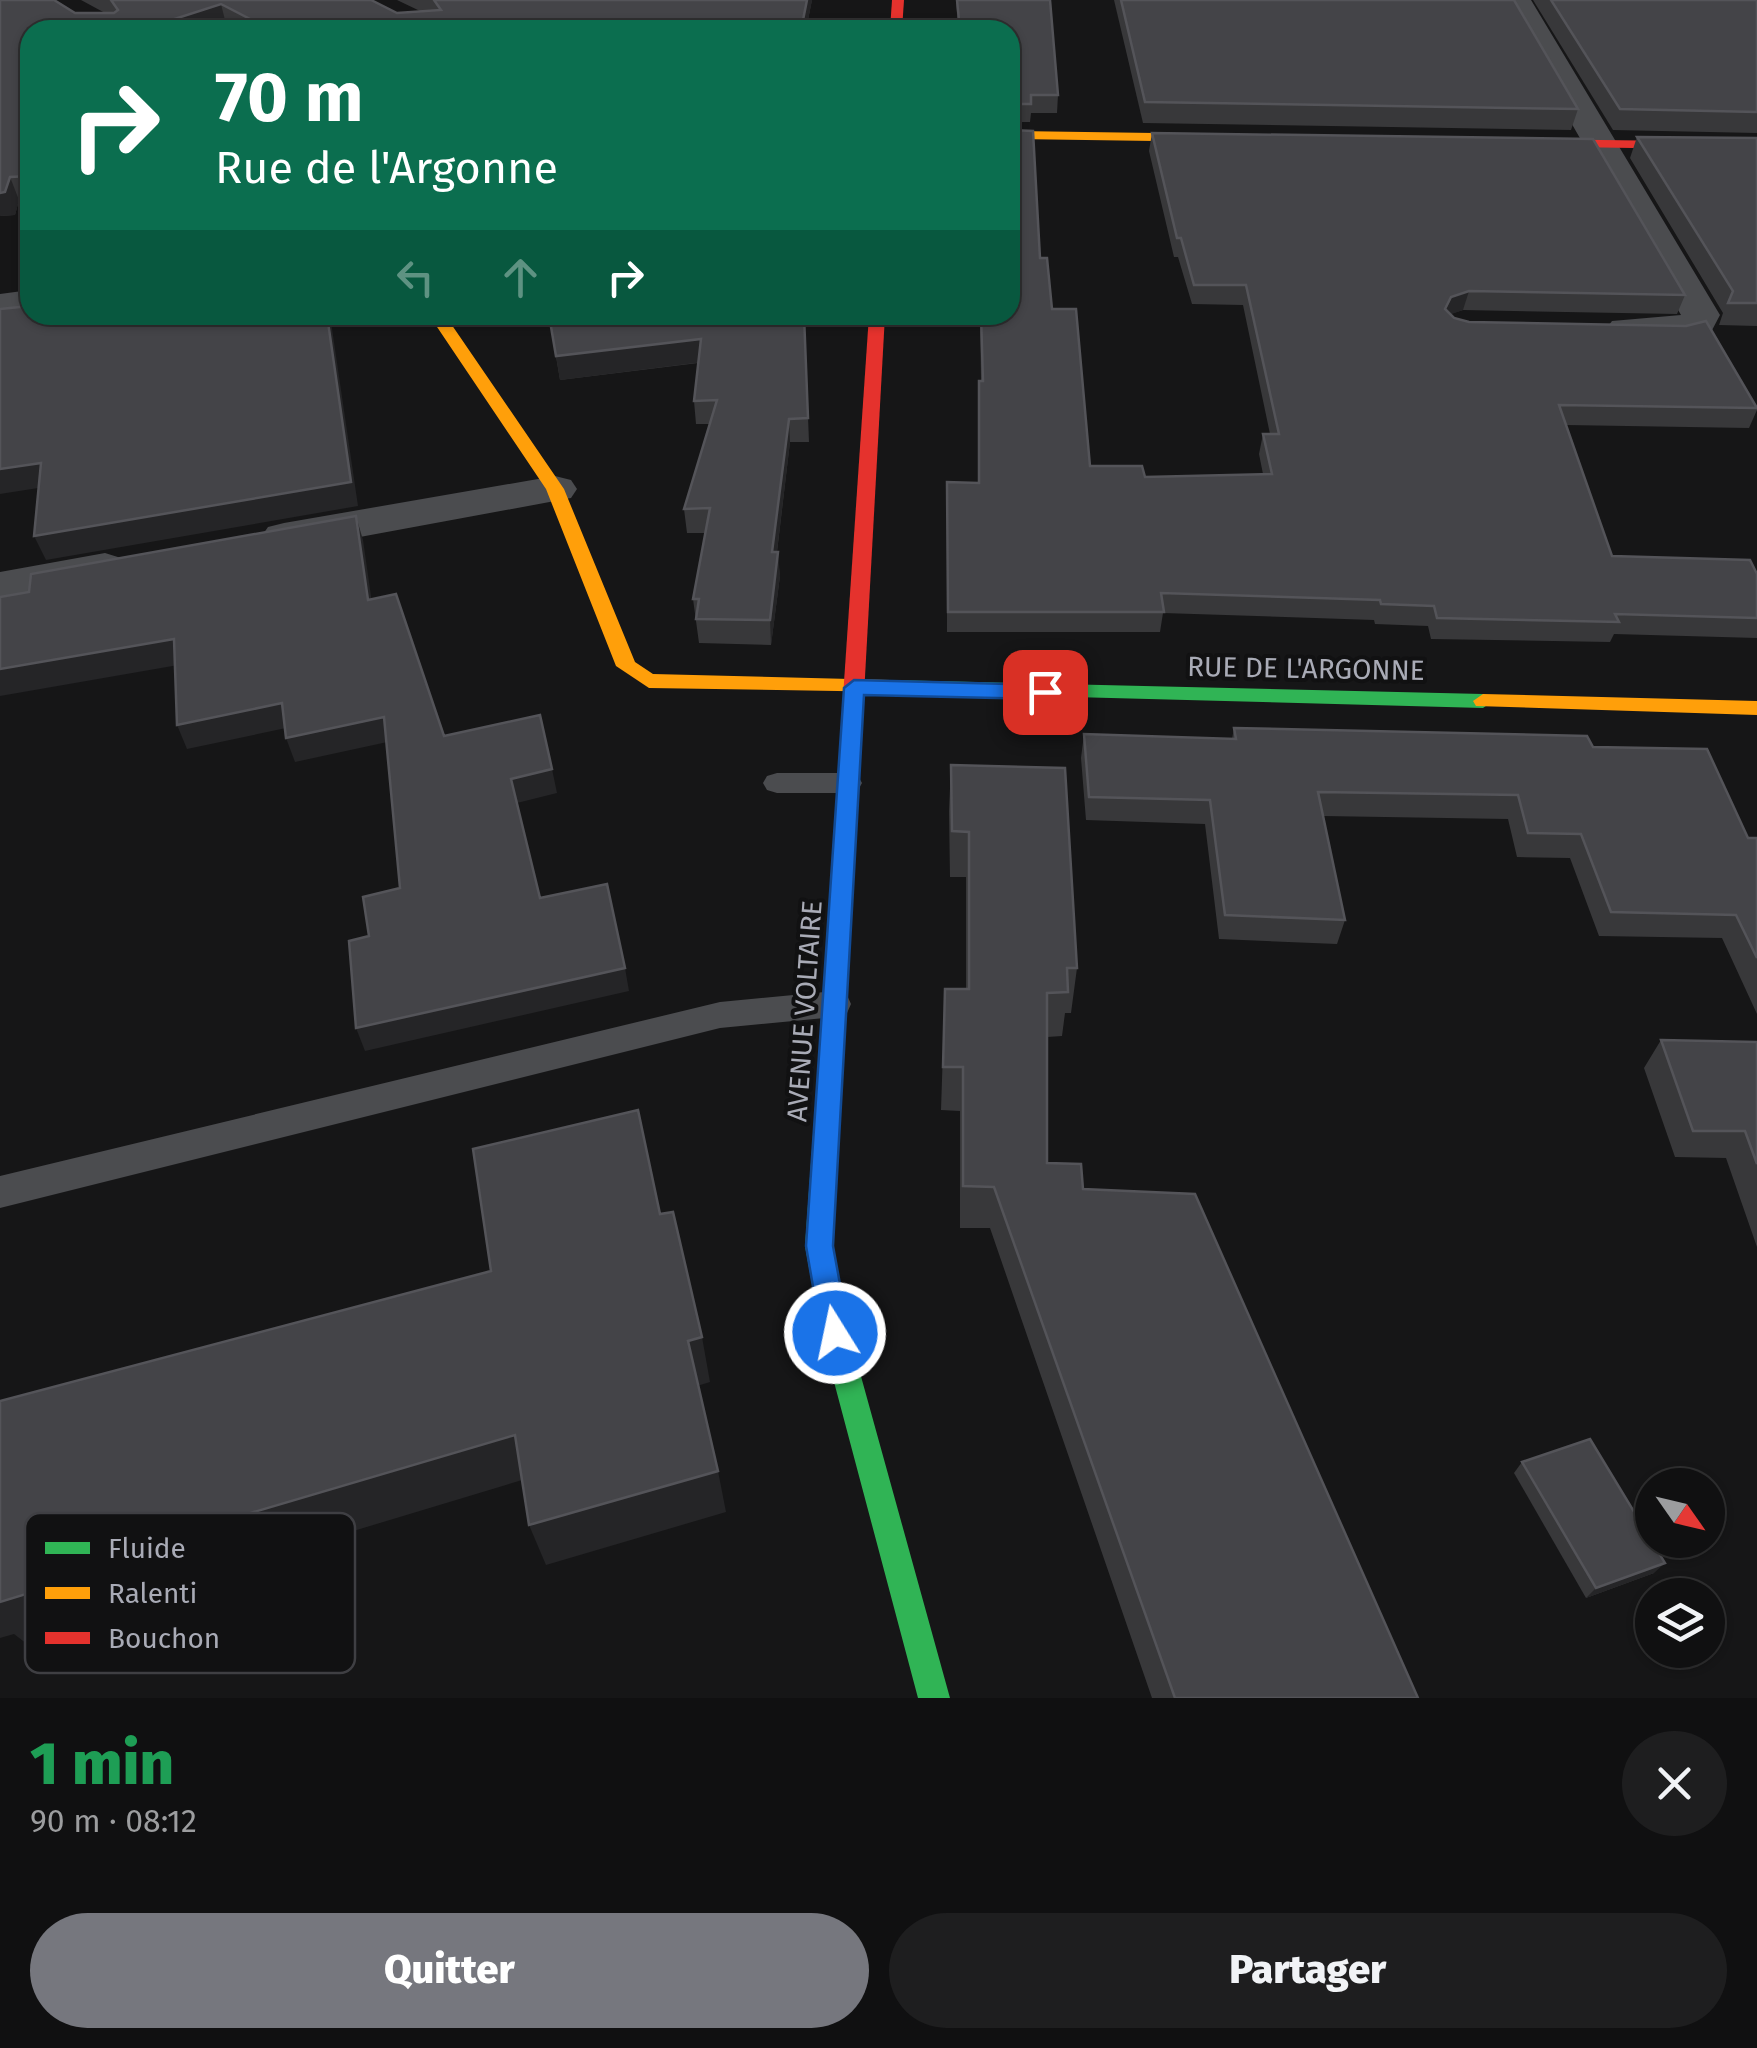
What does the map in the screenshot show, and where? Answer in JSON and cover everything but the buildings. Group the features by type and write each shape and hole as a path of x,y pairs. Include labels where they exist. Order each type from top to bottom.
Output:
{"street":[{"path":"1516,0 1701,314 1696,326 1678,330 1581,328"},
{"path":"1020,135 1246,139"},
{"path":"1503,142 1757,146"},
{"name":"RUE DE L'ARGONNE","path":"443,325 555,488 626,666 649,681 1757,708"},
{"name":"AVENUE VOLTAIRE","path":"876,325 820,1246 835,1333 934,1698"},
{"path":"249,543 555,488"},
{"path":"0,587 153,560"}],"lane":[{"path":"776,783 848,783"},
{"path":"0,1192 720,1015 834,1004"}],"traffic: fast":[{"path":"890,687 1483,701"},
{"path":"829,1093 819,1246 835,1333 934,1698"}],"traffic: slow":[{"path":"1020,135 1224,138"},
{"path":"444,325 555,489 626,666 649,681 890,687"},
{"path":"1483,701 1757,708"}],"traffic: jam":[{"path":"897,20 898,0"},
{"path":"1520,143 1757,146"},
{"path":"829,1093 876,325"}],"route":[{"path":"835,1333 820,1246 854,688 1045,692"}]}
